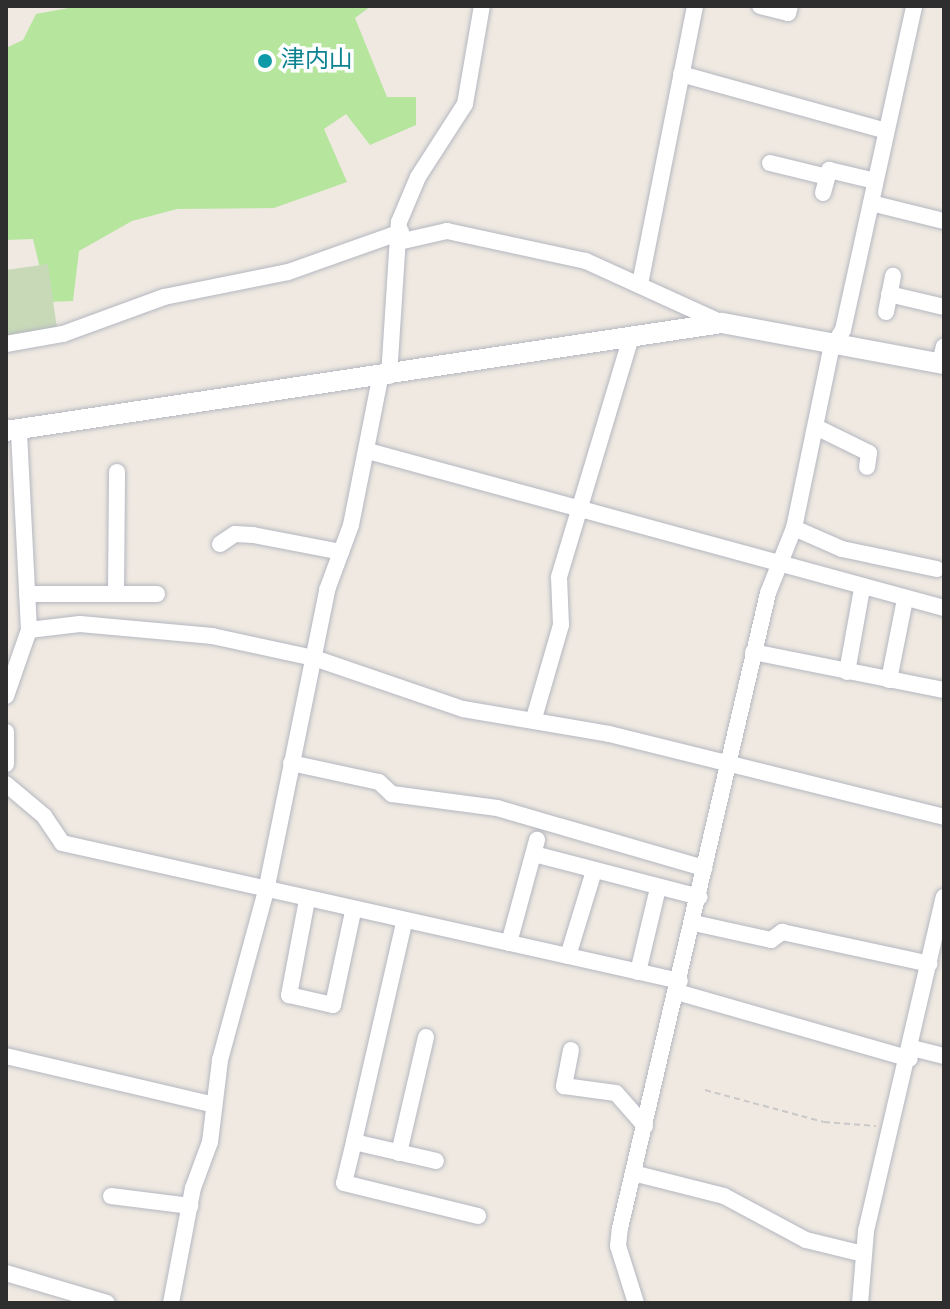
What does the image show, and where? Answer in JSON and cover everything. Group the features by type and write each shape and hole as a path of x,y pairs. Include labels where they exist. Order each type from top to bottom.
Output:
{"street":[{"path":"171,1303 190,1206 210,1142 211,1104 266,891 314,658 368,451 384,377 402,236 418,177 465,104 482,6"},
{"path":"640,284 695,6"},
{"path":"760,6 788,13 790,6"},
{"path":"636,1303 618,1246 633,1173 694,923 753,652 781,559 794,528 836,340 871,203 883,130 914,6"},
{"path":"681,74 883,130"},
{"path":"770,163 825,185 829,170 875,181"},
{"path":"871,203 944,221"},
{"path":"6,344 63,334 164,297 288,272 402,236 447,231 586,261 722,323 943,358"},
{"path":"886,312 893,276"},
{"path":"889,294 944,307"},
{"path":"6,696 29,630 12,430 384,377 722,323"},
{"path":"534,718 561,625 559,577 631,337"},
{"path":"816,427 869,453 867,467"},
{"path":"368,451 578,513 781,559 862,589 944,608"},
{"path":"116,592 117,472"},
{"path":"794,528 842,549 937,569"},
{"path":"220,544 235,534 253,535 341,552"},
{"path":"847,672 862,589"},
{"path":"27,594 157,594"},
{"path":"889,680 905,599"},
{"path":"29,630 80,624 160,630 314,658 463,709 534,718 729,769 944,817"},
{"path":"753,652 944,690"},
{"path":"6,732 6,764"},
{"path":"291,763 379,782 392,794 497,808 704,868"},
{"path":"6,784 44,816 62,843 353,912 638,972 679,987 911,1054 944,1056"},
{"path":"509,943 536,847 594,871 699,897"},
{"path":"568,956 594,871"},
{"path":"638,972 658,888"},
{"path":"860,1303 863,1254 889,1130 911,1054 944,897"},
{"path":"307,900 289,995 333,1005 353,912"},
{"path":"404,923 344,1183 478,1216"},
{"path":"694,923 771,940 782,932 930,964"},
{"path":"399,1153 426,1037"},
{"path":"571,1050 564,1086 616,1093 645,1126"},
{"path":"6,1056 211,1104"},
{"path":"354,1142 436,1161"},
{"path":"633,1173 724,1196 806,1240 863,1254"},
{"path":"111,1196 190,1206"},
{"path":"6,1273 107,1303"}],"path":[{"path":"705,1090 765,1109 889,1130"}],"green space":[{"path":"79,6 371,6 355,18 387,97 416,97 416,125 370,145 346,114 324,129 347,182 274,208 177,209 132,221 79,251 73,301 48,302 33,239 6,240 6,48 23,40 36,14"},
{"path":"48,264 57,329 6,340 6,270"}],"place":[{"name":"津内山","path":"265,61"}]}
